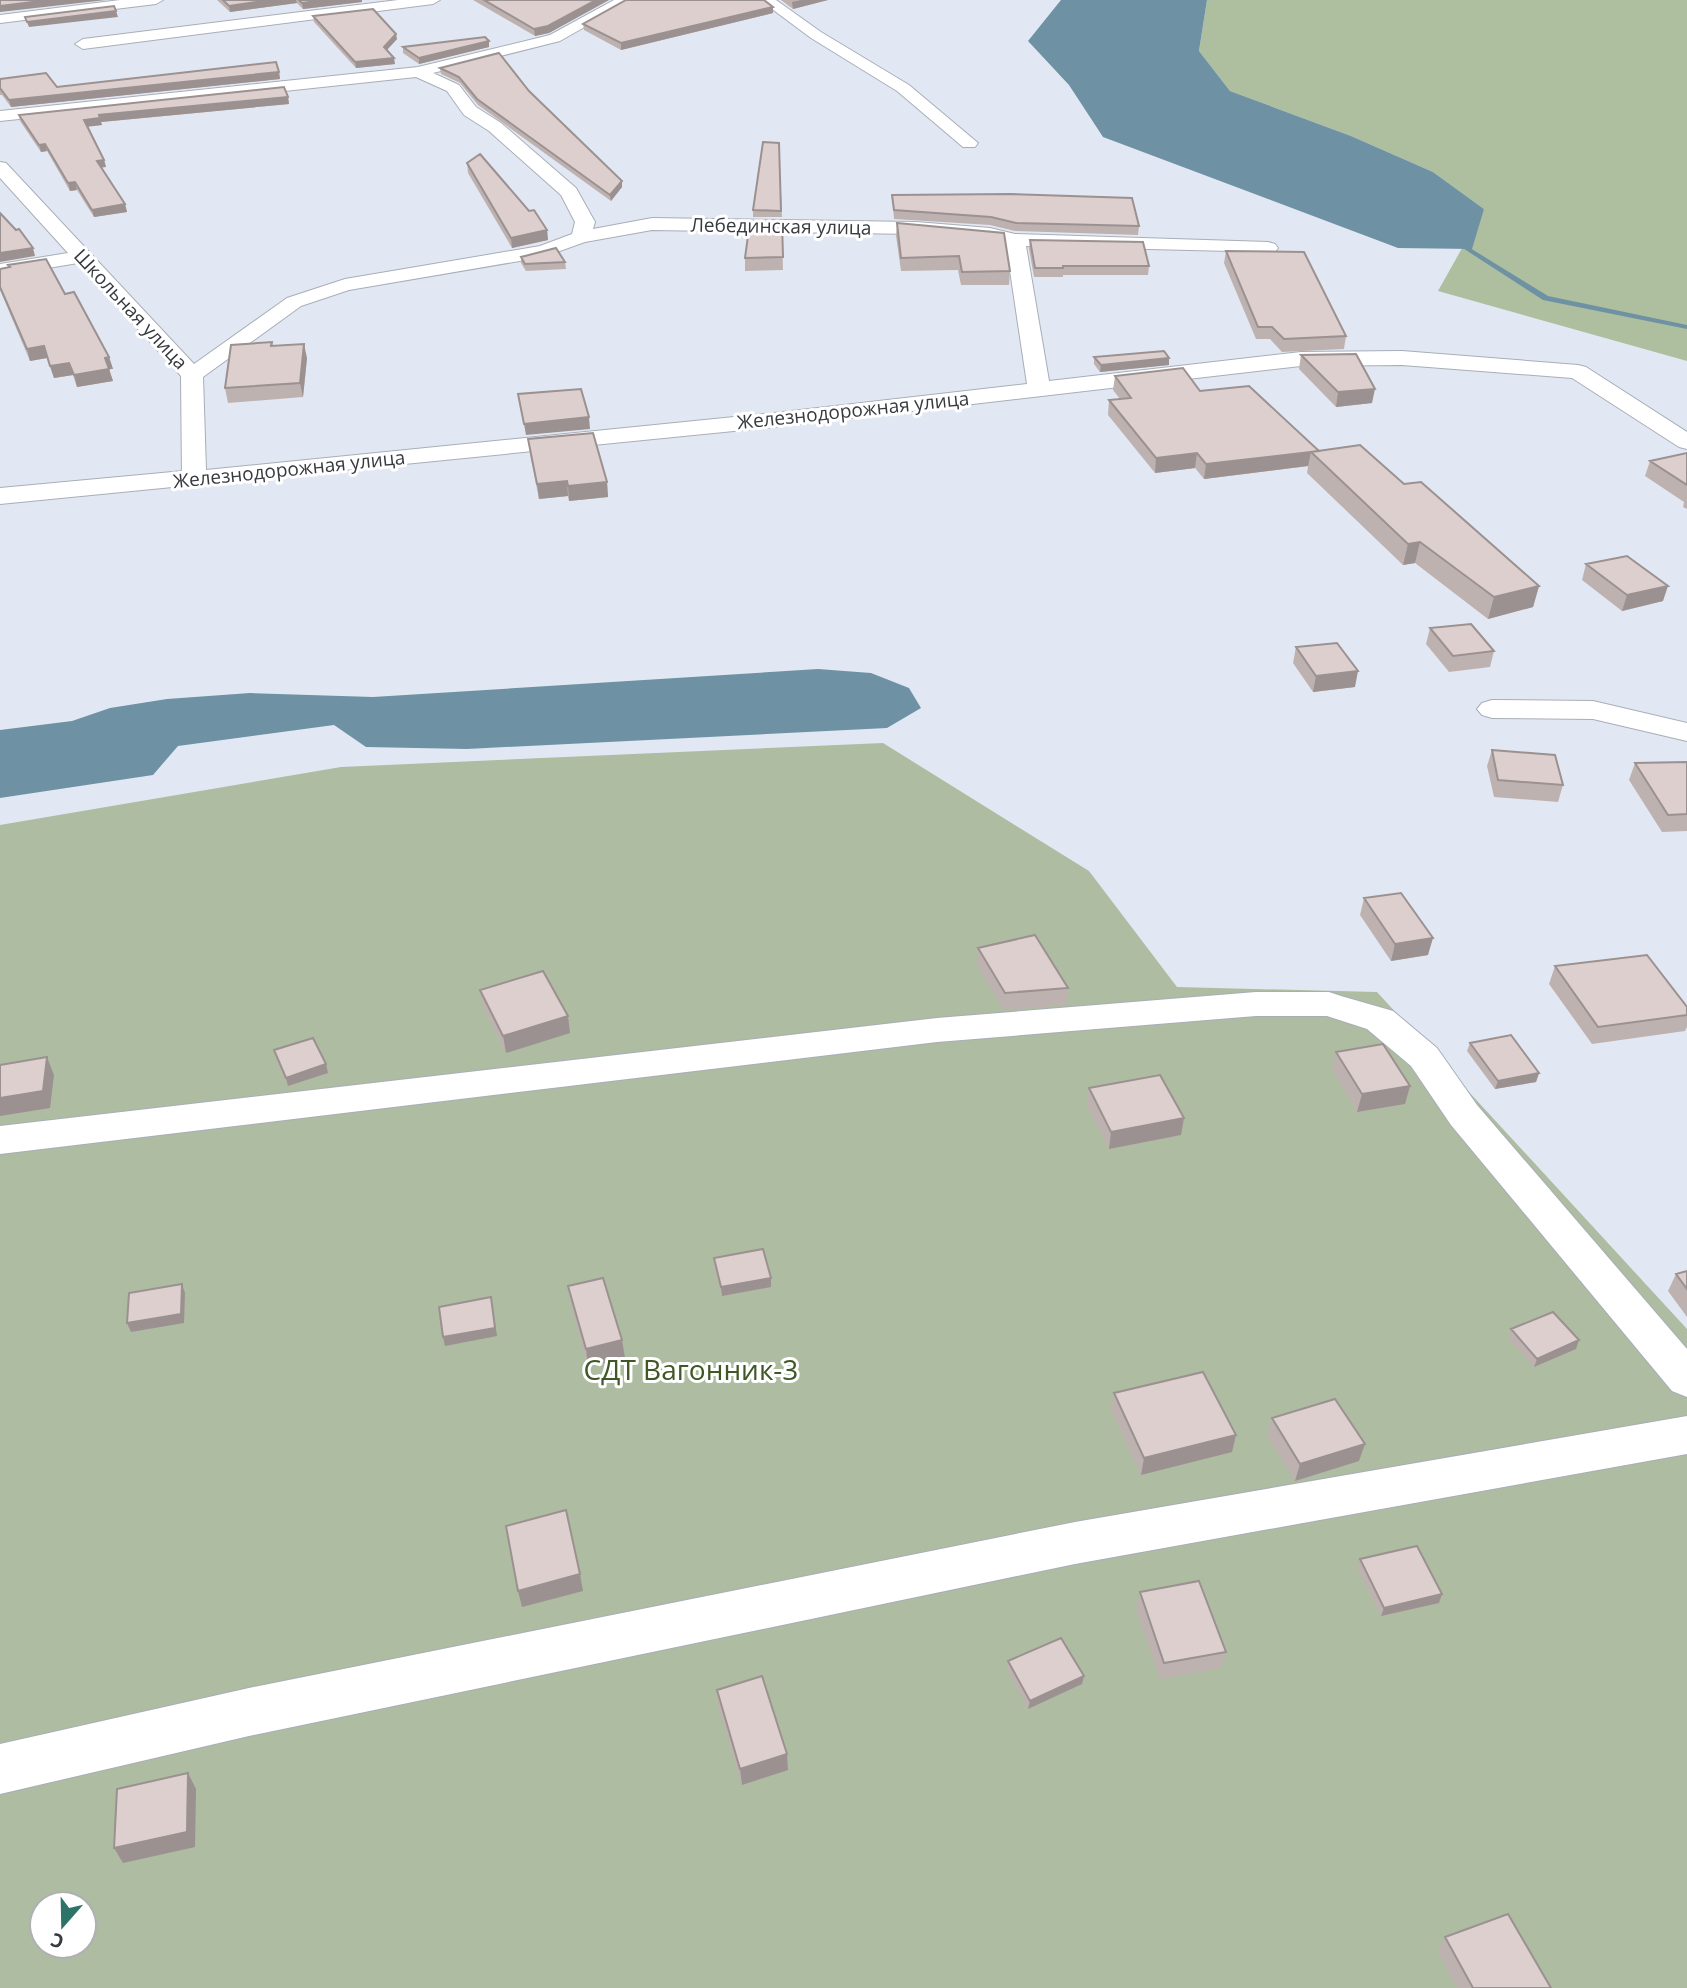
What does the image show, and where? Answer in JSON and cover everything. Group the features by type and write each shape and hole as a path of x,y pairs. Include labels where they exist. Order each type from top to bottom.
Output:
{"street":[{"path":"0,19 156,0"},
{"path":"83,44 433,0"},
{"path":"0,116 418,72 555,38 625,0"},
{"path":"767,0 816,35 903,88 969,143"},
{"path":"418,72 453,88 470,111 495,127 569,192 585,222 581,237"},
{"name":"Школьная улица","path":"0,167 192,375 194,478"},
{"name":"Лебединская улица","path":"192,375 294,302 345,285 543,251 581,237 652,224 916,228 990,234 1015,240 1268,248"},
{"path":"1015,240 1039,389"},
{"path":"0,270 84,256"},
{"name":"Железнодорожная улица","path":"0,496 774,420 1301,359 1402,358 1578,372 1687,442"},
{"path":"1492,709 1593,710 1687,732"},
{"path":"0,1140 937,1030 1256,1004 1329,1004 1380,1020 1424,1057 1464,1115 1687,1379"},
{"path":"0,1769 249,1712 1075,1543 1687,1436"}],"green space":[{"path":"1207,0 1687,0 1687,361 1438,291 1484,209 1433,172 1351,136 1230,91 1199,51"},
{"name":"СДТ Вагонник-3","path":"883,743 1089,871 1177,987 1377,992 1687,1329 1687,1988 0,1988 0,825 341,767"}],"water":[{"path":"1061,0 1207,0 1199,51 1230,91 1351,136 1433,172 1484,209 1472,249 1398,248 1103,137 1069,85 1028,41"},
{"path":"818,669 871,673 909,688 921,708 887,728 467,749 366,747 334,725 178,746 153,775 0,798 0,730 72,721 110,708 167,699 250,693 373,697"}],"building":[{"path":"0,0 49,0 0,6"},
{"path":"223,0 269,0 229,6"},
{"path":"299,0 324,0 302,3"},
{"path":"484,0 596,0 548,26 534,29"},
{"path":"626,0 764,0 773,7 621,43 583,24"},
{"path":"114,6 116,11 27,22 25,17"},
{"path":"373,9 396,34 384,47 394,58 355,62 313,16"},
{"path":"485,37 489,41 419,58 403,47"},
{"path":"499,53 529,91 622,181 610,195 477,99 459,77 440,68"},
{"path":"276,62 279,72 9,100 0,88 0,79 46,73 57,87"},
{"path":"284,87 288,97 99,115 100,118 84,120 104,160 97,161 125,204 92,210 75,182 68,183 45,144 39,145 19,115"},
{"path":"763,142 779,143 781,211 753,210"},
{"path":"480,154 529,211 534,210 547,230 511,238 467,163"},
{"path":"1011,194 1132,198 1139,226 1016,223 991,217 894,210 892,195"},
{"path":"0,213 16,230 19,229 33,248 0,253"},
{"path":"750,221 782,222 783,257 745,258"},
{"path":"897,223 1004,233 1010,271 962,272 959,256 901,258"},
{"path":"1030,240 1143,242 1149,266 1035,268"},
{"path":"556,248 565,262 525,264 521,257"},
{"path":"1226,251 1304,252 1346,336 1284,339 1272,327 1258,327"},
{"path":"46,259 65,294 74,292 109,357 105,358 109,369 74,375 69,363 50,366 44,346 27,349 0,287 0,269 10,267 8,265"},
{"path":"272,342 271,346 304,344 300,383 225,388 231,345"},
{"path":"1164,351 1169,358 1101,365 1094,357"},
{"path":"1356,354 1375,389 1338,392 1301,355"},
{"path":"1183,368 1200,391 1249,386 1319,451 1206,464 1197,453 1156,458 1109,400 1131,398 1115,376"},
{"path":"581,389 589,417 524,424 518,394"},
{"path":"593,433 607,482 568,486 567,481 537,484 528,439"},
{"path":"1360,445 1404,484 1421,482 1539,586 1494,597 1420,542 1408,544 1311,452"},
{"path":"1687,453 1687,485 1650,461"},
{"path":"1627,556 1668,586 1627,595 1586,564"},
{"path":"1471,624 1494,651 1453,656 1430,628"},
{"path":"1337,643 1358,671 1316,676 1296,647"},
{"path":"1492,750 1555,755 1563,785 1498,780"},
{"path":"1687,762 1687,814 1668,815 1635,763"},
{"path":"1401,893 1433,938 1395,944 1364,898"},
{"path":"1035,935 1068,988 1005,993 978,948"},
{"path":"1647,955 1687,1007 1687,1015 1598,1027 1555,966"},
{"path":"543,971 568,1016 503,1036 480,990"},
{"path":"1511,1035 1539,1073 1498,1081 1470,1043"},
{"path":"313,1038 326,1064 286,1078 274,1050"},
{"path":"1383,1044 1410,1086 1362,1094 1336,1052"},
{"path":"47,1057 43,1091 0,1098 0,1065"},
{"path":"1160,1075 1184,1118 1111,1132 1089,1088"},
{"path":"763,1249 771,1278 721,1287 714,1258"},
{"path":"1687,1271 1687,1289 1676,1274"},
{"path":"603,1278 622,1340 586,1349 568,1286"},
{"path":"182,1284 181,1314 127,1323 129,1293"},
{"path":"491,1297 495,1328 443,1337 439,1307"},
{"path":"1553,1312 1579,1340 1537,1359 1511,1329"},
{"path":"1203,1372 1236,1435 1144,1458 1114,1393"},
{"path":"1335,1399 1365,1444 1300,1464 1272,1418"},
{"path":"566,1510 580,1574 518,1591 506,1526"},
{"path":"1417,1546 1442,1594 1384,1608 1360,1559"},
{"path":"1199,1581 1226,1652 1164,1663 1140,1592"},
{"path":"1061,1638 1084,1676 1030,1701 1008,1661"},
{"path":"762,1676 787,1754 740,1769 717,1690"},
{"path":"188,1773 187,1832 114,1848 117,1789"},
{"path":"1508,1914 1551,1988 1473,1988 1445,1937"}],"waterway":[{"path":"1457,242 1546,298 1687,327"}]}
